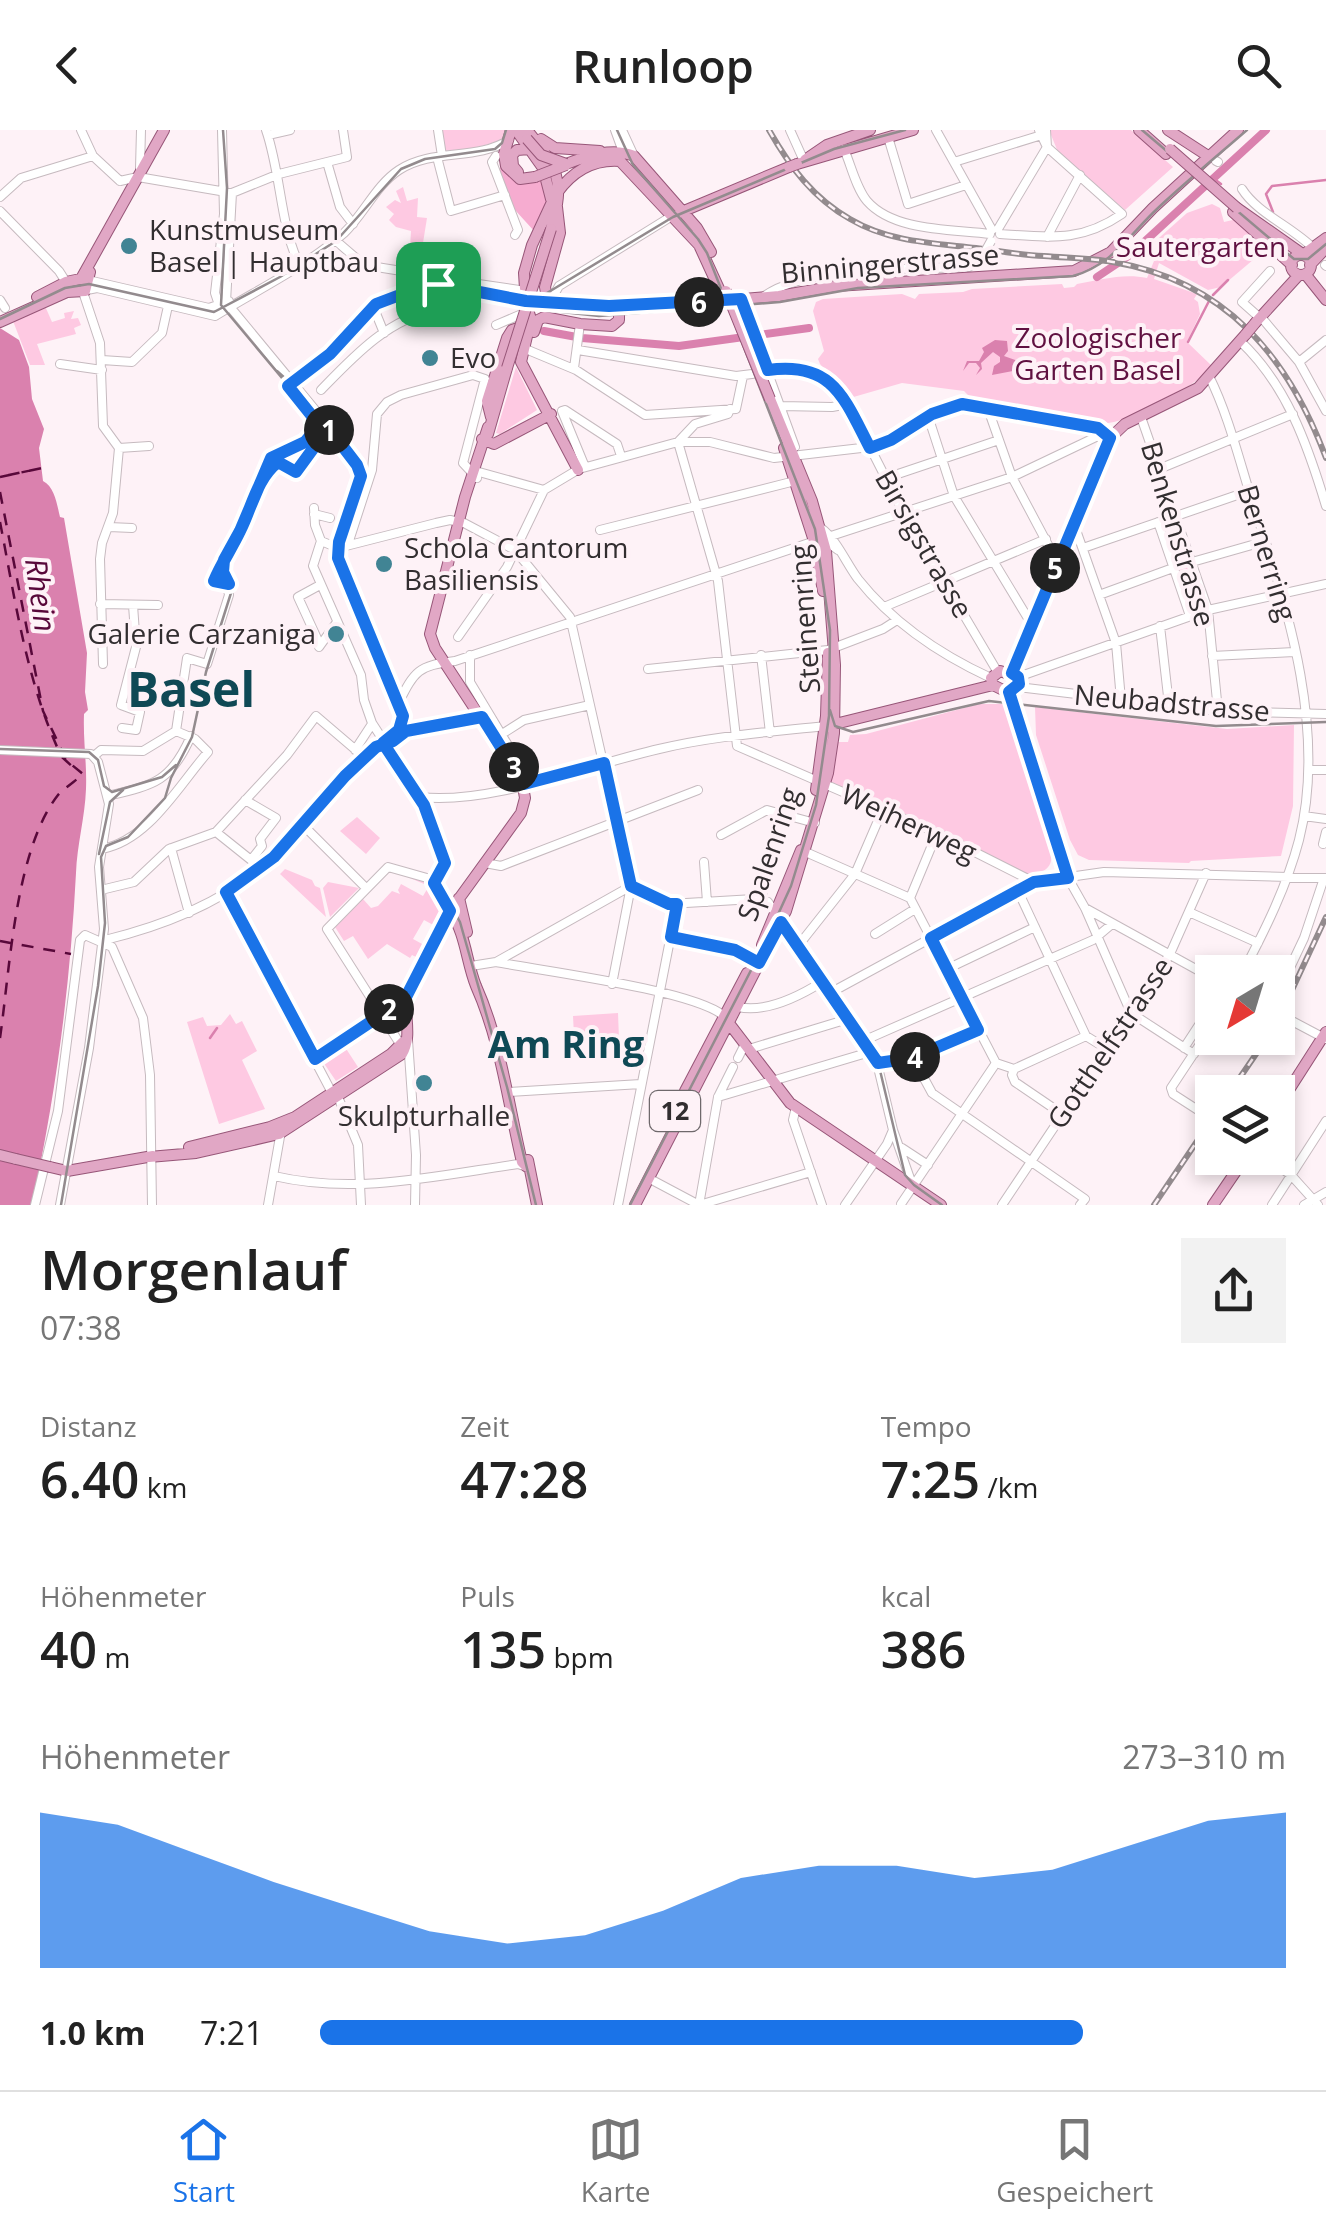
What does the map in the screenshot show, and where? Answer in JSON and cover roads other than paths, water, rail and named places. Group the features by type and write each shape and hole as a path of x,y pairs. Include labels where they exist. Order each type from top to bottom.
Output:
{"main road":[{"path":"1,311 24,307 80,284 164,130"},
{"path":"523,135 555,148 621,156 677,214 870,130"},
{"path":"840,140 888,137 913,130"},
{"path":"1139,130 1302,270 1326,300"},
{"path":"1148,130 1168,152"},
{"path":"1168,130 1214,160"},
{"name":"Binningerstrasse","path":"527,301 619,306 763,297 836,286 1074,271 1111,252 1186,176 1214,160 1238,130"},
{"path":"499,156 523,135"},
{"path":"499,156 514,153 523,135"},
{"path":"523,135 541,155 568,164"},
{"path":"523,135 546,175 561,218 546,280 549,300"},
{"path":"0,1155 66,1170 196,1153 274,1131 335,1094 403,1045 405,999 454,905 518,818 527,783 438,651 430,631 473,472 551,227 556,170 523,135"},
{"path":"797,164 814,152 828,150"},
{"path":"499,156 521,174 535,176 591,152"},
{"path":"582,469 522,366 530,325 524,273 555,198 570,176 596,163 618,161 621,156"},
{"path":"1235,210 1306,252"},
{"name":"12","path":"677,214 704,239 790,456"},
{"path":"1302,270 1296,256 1326,238"},
{"path":"1014,682 1106,436 1185,398 1326,248"},
{"path":"550,415 528,368 528,350 542,317 579,328 612,326 619,320 619,306"},
{"path":"487,432 487,401 509,333 530,325"},
{"path":"487,432 502,439 550,415"},
{"name":"Steinenring","path":"790,456 795,481 822,536"},
{"name":"Steinenring","path":"790,456 822,536 832,648 829,725"},
{"path":"829,725 994,678 1014,682"},
{"path":"994,678 1014,682"},
{"name":"Spalenring","path":"627,1205 779,918 812,822 829,725"},
{"path":"454,905 509,1092 522,1162 527,1166 537,1205"},
{"path":"442,926 461,919"},
{"name":"Spalenring","path":"637,1205 714,1054 727,1020 738,1006 756,962"},
{"path":"727,1020 796,1107 941,1205"},
{"path":"1295,1081 1325,1036"},
{"path":"274,1131 335,1094"},
{"path":"1213,1205 1233,1175"}],"street":[{"path":"82,130 93,156 120,181 125,200"},
{"path":"138,177 141,130"},
{"path":"222,130 228,194 215,293 222,308 357,465 361,476 338,548 341,571 403,716 402,730"},
{"path":"290,130 267,133 279,174 290,244 299,264"},
{"path":"120,181 138,177 228,194 279,174 347,157 343,130"},
{"path":"438,130 439,156 451,211 504,195"},
{"path":"619,130 626,140 621,156"},
{"path":"619,130 621,156"},
{"path":"790,130 797,145 797,164"},
{"path":"936,130 994,234"},
{"path":"840,140 865,198 878,210 918,224 1047,237 1100,230 1122,214 1047,147 1043,132 954,162"},
{"path":"888,137 908,204 966,185"},
{"path":"797,145 814,152"},
{"path":"763,297 784,285 822,276 970,266 980,259 1047,147"},
{"path":"141,148 154,150"},
{"path":"0,197 22,178 93,156"},
{"path":"80,284 168,306 222,308 335,240 396,172 416,161 439,156 499,156"},
{"path":"499,156 492,162 518,230 515,235"},
{"path":"327,162 340,207 353,224"},
{"path":"1047,237 1080,176"},
{"path":"1242,188 1247,198 1281,222 1306,252"},
{"path":"0,212 80,284 98,330 104,428 119,448 109,526 102,544 104,664"},
{"path":"549,300 560,286 677,214"},
{"path":"335,240 361,264 433,276 438,284 527,301"},
{"path":"1270,270 1242,302 1299,362 1325,408"},
{"path":"513,288 524,273"},
{"path":"546,280 560,286"},
{"path":"290,385 318,364 373,306 413,290 462,281 513,288 527,301"},
{"path":"80,284 222,308"},
{"path":"741,299 796,449 790,456"},
{"path":"496,326 527,301"},
{"path":"60,364 132,362 162,333 168,306"},
{"path":"373,306 384,333"},
{"path":"322,390 384,333 407,320 437,309 474,314"},
{"path":"574,368 579,328"},
{"path":"1243,337 1293,414 1326,506"},
{"path":"1299,362 1326,340"},
{"name":"Birsigstrasse","path":"578,347 592,355 743,376 798,368 818,373 848,404 994,678"},
{"path":"528,350 574,368 645,415 736,409 743,376"},
{"path":"348,544 372,470 378,412 401,394 474,375 483,378 486,382 463,461 473,472 544,490"},
{"name":"Bernerring","path":"1206,380 1216,396 1284,592 1307,713 1309,770 1304,816 1287,876 1252,955"},
{"path":"229,584 214,581 269,461 307,440 314,431 315,423 290,385"},
{"path":"781,406 848,404"},
{"path":"398,704 421,668 1012,477 1106,436 1098,428 962,404 928,416 891,440 870,448 767,457 710,442 678,442 621,456 582,469 544,490 507,567 458,638"},
{"path":"678,442 692,426 728,414 730,409"},
{"path":"988,409 1012,477 1054,556 1059,558"},
{"path":"582,469 562,411 618,444 621,456"},
{"path":"1158,469 1293,414"},
{"path":"928,416 954,496 1029,620 1034,621"},
{"name":"Benkenstrasse","path":"1141,417 1208,610 1218,710"},
{"path":"265,474 280,462 296,472 327,428"},
{"path":"886,478 999,440"},
{"path":"678,442 716,574 735,737"},
{"path":"119,448 149,446"},
{"path":"600,530 795,481"},
{"path":"1083,548 1249,491"},
{"path":"330,518 314,511 320,541 314,566 320,585 361,675 372,724 420,797 445,863 434,880 438,894 454,905"},
{"name":"Benkenstrasse","path":"1158,522 1190,616"},
{"path":"320,541 338,548 436,523 461,523 515,550 572,622 631,886 612,984"},
{"path":"109,526 132,528"},
{"path":"1071,528 1076,530 1116,643 1121,700"},
{"path":"822,536 897,620 932,646 994,678"},
{"path":"884,607 1046,538"},
{"path":"1192,562 1266,541"},
{"path":"176,732 187,658 207,664 226,609 229,584 223,572 224,560"},
{"path":"1099,595 1173,568"},
{"path":"1195,1108 1171,1088 1194,1054 1131,1013 1086,908 1068,878 1014,682 1208,610 1326,584"},
{"path":"320,585 298,598 320,646 337,622"},
{"path":"100,604 158,605"},
{"path":"122,728 136,730 140,712 124,704 136,647 133,605"},
{"path":"648,669 832,648 883,630 897,620"},
{"path":"1160,626 1170,705"},
{"path":"1212,656 1294,652"},
{"path":"470,655 470,682 527,783"},
{"path":"761,655 770,732"},
{"name":"Neubadstrasse","path":"1014,682 1121,700 1218,710 1326,714"},
{"path":"394,694 405,690"},
{"path":"502,734 524,720 590,705"},
{"path":"100,890 134,882 171,848 216,832 287,755 316,716 364,758"},
{"path":"102,941 134,935 189,913 260,869 364,758 402,730 482,717"},
{"path":"354,750 372,724"},
{"path":"420,797 467,795 527,783 675,745 829,725"},
{"path":"0,750 90,754 101,750 142,751 176,732 191,736 208,752 132,838 102,850"},
{"path":"107,796 166,776 191,736"},
{"name":"Weiherweg","path":"735,737 740,748 937,833 1034,882"},
{"path":"64,1205 104,918 100,890 109,809 90,754"},
{"path":"1309,770 1326,770"},
{"path":"524,800 540,780"},
{"path":"485,863 498,867 698,790"},
{"path":"235,862 262,846 260,839 276,818 245,800"},
{"path":"798,946 854,874 883,809"},
{"path":"721,835 766,810 812,822"},
{"path":"1304,816 1326,819"},
{"path":"304,826 366,888"},
{"path":"216,832 260,869"},
{"path":"1323,844 1326,832"},
{"path":"910,898 937,833"},
{"path":"171,848 189,913"},
{"path":"804,851 910,898 996,1064 1014,1070 1086,1036"},
{"path":"704,862 707,902"},
{"path":"415,1205 410,1064 403,1045 327,929 388,866 434,880"},
{"path":"830,992 1034,882 1085,874 1206,873 1325,878 1295,955"},
{"name":"Gotthelfstrasse","path":"1002,1205 1170,954 1206,873"},
{"path":"631,886 669,904 765,898 878,1063 893,1130 913,1186"},
{"path":"473,966 496,962 631,886"},
{"path":"226,892 335,1094 358,1146 361,1205"},
{"path":"1019,893 1086,1036 1106,1049"},
{"path":"618,1205 677,904"},
{"path":"1086,908 1195,968"},
{"path":"874,934 915,909"},
{"path":"1189,912 1258,942"},
{"path":"863,1041 1096,938 1112,924"},
{"path":"947,969 1034,927"},
{"path":"36,1205 58,1111 80,938 85,935 102,941 115,952 144,1018 150,1075 152,1205"},
{"path":"671,937 735,950 756,962"},
{"path":"496,962 660,993 703,1004 727,1020"},
{"path":"738,1006 754,1010 800,995 822,982"},
{"path":"315,1059 405,999"},
{"path":"738,1058 747,1047 848,1019"},
{"path":"1295,1021 1325,1036"},
{"path":"878,1063 912,1058 978,1030"},
{"path":"1184,1048 1195,1031"},
{"path":"403,1045 410,1064"},
{"path":"718,1097 870,1052"},
{"name":"Spalenring","path":"637,1205 714,1054"},
{"path":"912,1058 929,1089 1082,1202"},
{"path":"902,1204 996,1064"},
{"path":"699,1205 718,1097 733,1067"},
{"path":"1014,1070 1015,1082 1062,1114"},
{"path":"509,1092 641,1084"},
{"path":"796,1107 793,1120 824,1203"},
{"path":"1295,1169 1326,1122"},
{"path":"845,1205 888,1144 893,1130"},
{"path":"268,1205 274,1176 274,1131"},
{"path":"888,1144 899,1145 928,1164"},
{"path":"274,1176 312,1184 360,1185 518,1164 527,1166"},
{"path":"652,1180 699,1205 811,1172"},
{"path":"1272,1205 1291,1175 1316,1202"},
{"path":"1304,1205 1316,1202 1326,1192"}],"water":[{"name":"Rhein","path":"0,328 19,340 29,367 32,399 44,429 39,448 43,481 53,492 60,517 64,518 87,653 86,789 66,999 32,1205 0,1205"},
{"path":"995,340 1007,341 1004,356 1018,361 1018,370 992,375 994,366 1000,362 993,352 981,363 982,369 976,375 980,368 976,363 969,363 963,371 967,361 979,361 982,348"}],"waterway":[{"path":"1097,277 1130,255 1266,130"},
{"path":"1213,178 1221,184"},
{"path":"1273,212 1266,194 1272,186 1326,180"},
{"path":"1213,295 1228,280"},
{"path":"1188,342 1209,301"},
{"path":"544,331 679,346 809,328"},
{"path":"210,1038 217,1028"}],"tram line":[{"path":"223,130 227,188 221,305 359,470 359,483 337,545 338,566 402,715 393,749 436,832 443,861 439,884 460,922 536,1205"},
{"path":"0,319 65,288 89,284 214,312 336,241 401,169 425,159 495,149 502,143 506,130"},
{"path":"617,130 633,165 707,253 815,529 830,630 829,716 816,805 791,886 630,1205"},
{"path":"277,371 287,380 299,379 323,361 369,310 382,302 440,285 542,296 673,217 834,149 905,130"},
{"path":"1142,130 1294,259 1308,259 1326,244"},
{"path":"516,294 544,310 599,316 780,302 858,288 1073,276 1109,257 1247,130"},
{"path":"61,1205 98,986 105,923 101,857 106,846 128,837 165,798 192,737 206,672 231,593 225,559 271,467 309,446 319,435 317,415"},
{"path":"830,710 835,726 853,732 989,701 1216,726 1326,722"},
{"path":"0,749 89,752 98,760 104,786 112,792 162,777 176,765"},
{"path":"99,854 110,802 123,790"},
{"path":"788,931 878,1062 905,1175 942,1205"}],"railway":[{"path":"769,130 794,169 814,191 837,211 880,233 927,243 1113,262 1188,286 1220,305 1271,356 1311,421 1326,458"},
{"path":"1295,984 1326,917"},
{"path":"1242,1075 1255,1055"},
{"path":"1154,1205 1195,1144"}],"place":[{"name":"Kunstmuseum Basel | Hauptbau","path":"129,246"},
{"name":"Evo","path":"430,358"},
{"name":"Schola Cantorum Basiliensis","path":"384,564"},
{"name":"Galerie Carzaniga","path":"336,634"},
{"name":"Skulpturhalle","path":"424,1083"}],"district":[{"name":"Basel","path":"191,690"},
{"name":"Am Ring","path":"566,1045"}],"park label":[{"name":"Sautergarten","path":"1201,247"},
{"name":"Zoologischer Garten Basel","path":"1098,354"}]}
